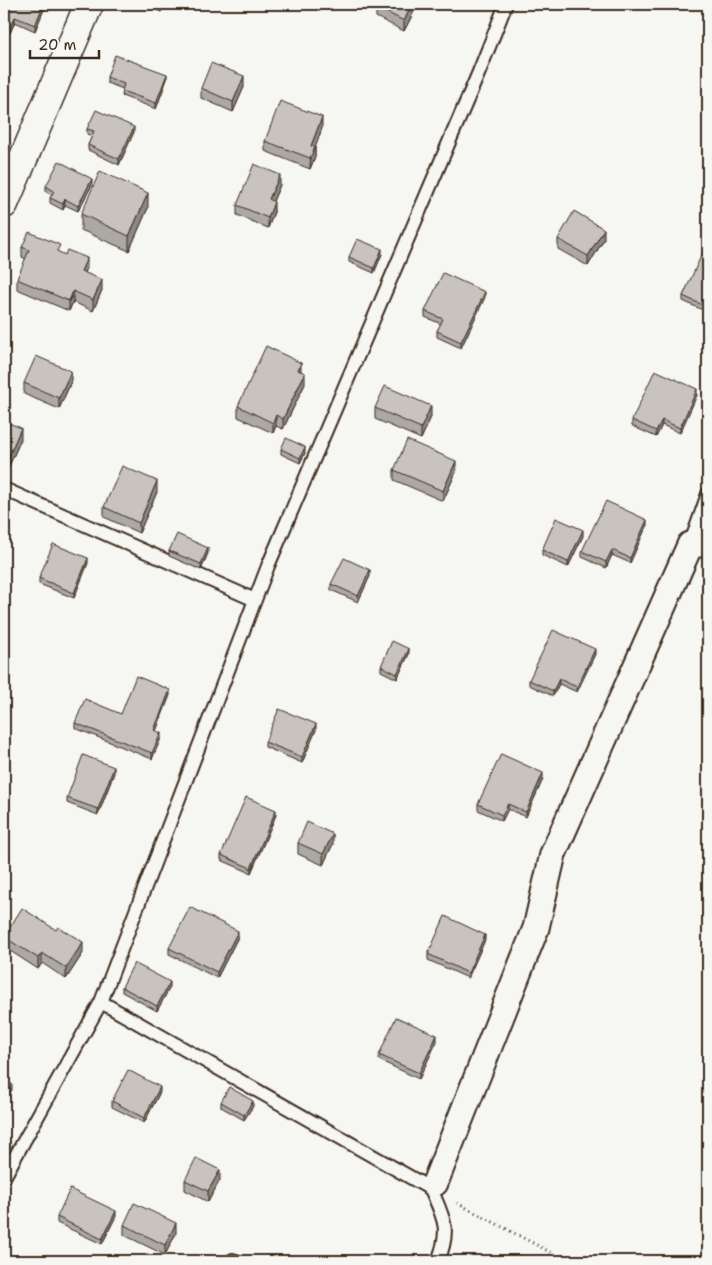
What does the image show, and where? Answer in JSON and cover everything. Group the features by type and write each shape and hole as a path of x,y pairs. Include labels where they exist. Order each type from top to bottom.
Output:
{"street":[{"path":"4,204 89,4"},
{"path":"433,1186 536,928 553,854 699,544"}],"lane":[{"path":"4,1177 101,1002 276,547 479,72 506,4"},
{"path":"4,489 255,600"},
{"path":"699,544 708,494"},
{"path":"101,1002 433,1186 445,1221 444,1247 438,1261"}],"path":[{"path":"433,1186 567,1261"}],"building":[{"path":"4,4 44,4 35,25 15,17 10,28 4,25"},
{"path":"378,4 412,4 404,21 376,7"},
{"path":"115,55 167,74 156,103 122,91 124,84 107,77"},
{"path":"211,63 244,76 233,102 201,88"},
{"path":"280,101 322,117 311,146 315,147 310,158 265,141"},
{"path":"96,110 134,127 119,159 88,145 94,131 87,129"},
{"path":"59,161 92,179 78,206 65,199 63,204 50,198 54,191 46,186"},
{"path":"254,164 280,175 269,199 274,202 268,218 237,205"},
{"path":"100,171 148,193 129,236 81,214"},
{"path":"574,211 604,229 588,256 558,239"},
{"path":"29,232 60,245 57,251 65,255 67,250 87,258 81,271 102,280 93,300 73,291 69,301 17,279 29,250 22,247"},
{"path":"357,239 382,249 374,268 349,257"},
{"path":"706,245 708,246 707,307 683,296"},
{"path":"443,273 485,292 461,342 437,331 443,319 425,311"},
{"path":"266,346 301,363 298,370 305,373 283,419 276,415 273,423 238,406"},
{"path":"36,356 71,371 59,398 24,383"},
{"path":"655,370 697,389 680,428 662,420 656,431 632,420"},
{"path":"4,372 10,374 4,388"},
{"path":"385,386 431,406 421,428 375,408"},
{"path":"4,421 21,428 5,465 4,464"},
{"path":"286,438 305,447 300,458 281,449"},
{"path":"407,440 456,461 443,491 394,470"},
{"path":"122,466 157,481 139,523 104,507"},
{"path":"606,501 647,520 630,558 612,550 606,562 582,551"},
{"path":"556,518 583,530 568,562 542,550"},
{"path":"177,534 208,548 201,564 169,551"},
{"path":"53,544 88,558 74,593 39,578"},
{"path":"344,558 370,570 358,596 331,584"},
{"path":"553,630 595,649 577,687 559,679 553,691 529,680"},
{"path":"392,641 409,649 397,674 381,666"},
{"path":"136,676 170,690 154,730 161,733 152,753 75,723 85,699 121,714"},
{"path":"279,709 316,724 302,757 265,742"},
{"path":"501,754 543,773 526,812 508,804 502,815 478,804"},
{"path":"83,755 114,767 98,809 67,798"},
{"path":"246,797 276,810 251,868 221,855"},
{"path":"307,822 333,834 323,854 298,843"},
{"path":"190,907 238,931 217,972 169,948"},
{"path":"22,908 56,930 58,927 83,942 66,968 42,953 38,958 4,937"},
{"path":"445,916 485,935 468,973 428,954"},
{"path":"134,963 170,982 157,1006 122,987"},
{"path":"396,1017 437,1035 419,1073 379,1055"},
{"path":"128,1070 160,1087 144,1118 112,1101"},
{"path":"4,1080 12,1084 4,1098"},
{"path":"229,1087 253,1101 244,1115 221,1102"},
{"path":"196,1158 220,1170 208,1191 185,1180"},
{"path":"70,1189 116,1211 102,1239 57,1217"},
{"path":"134,1203 176,1223 165,1245 124,1225"}]}
